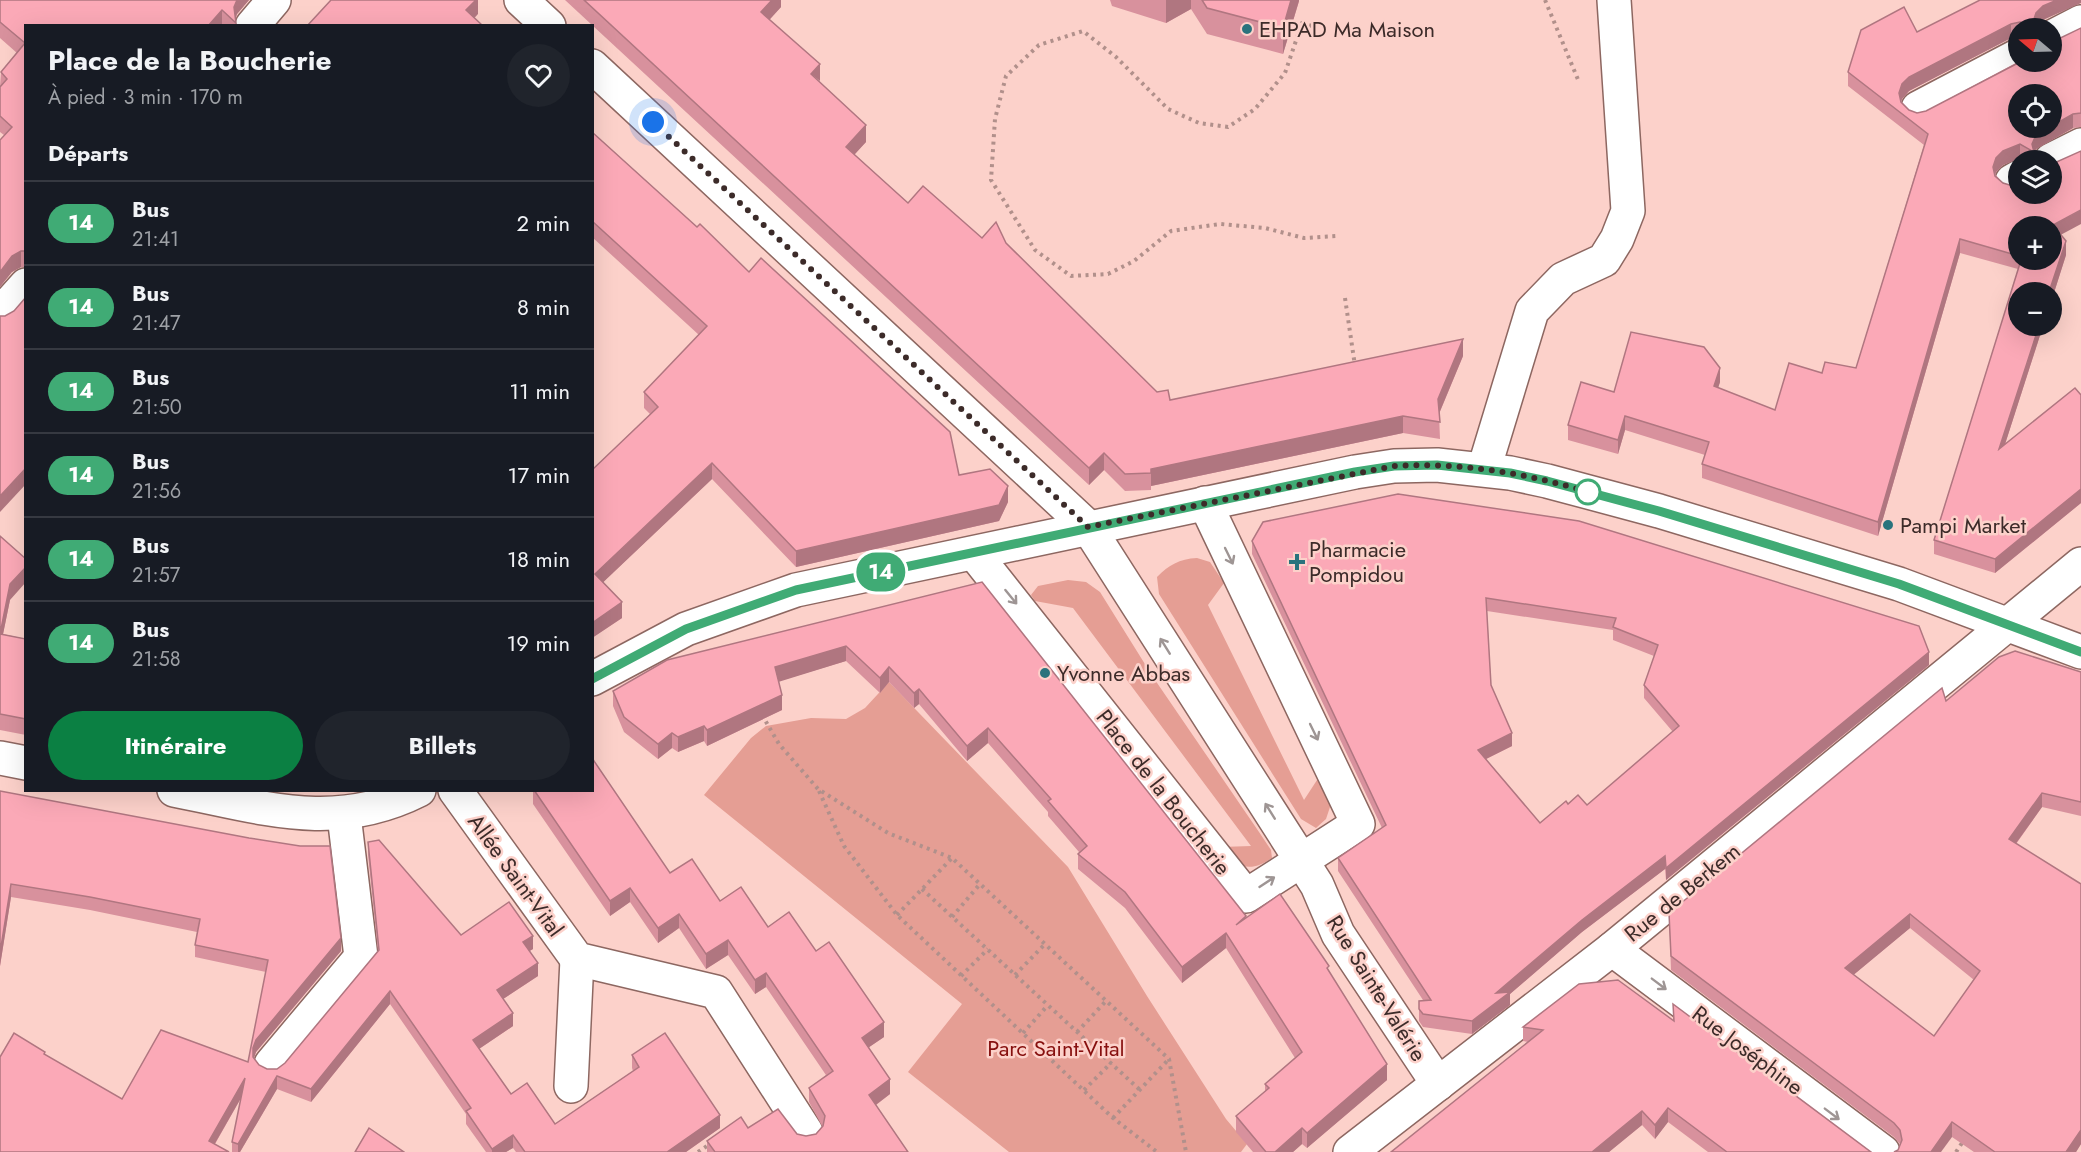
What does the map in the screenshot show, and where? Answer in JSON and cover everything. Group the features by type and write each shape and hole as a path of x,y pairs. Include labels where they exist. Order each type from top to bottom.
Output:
{"street":[{"path":"254,24 274,0"},
{"path":"521,0 547,24"},
{"path":"1484,469 1532,311 1563,279 1604,260 1617,239 1628,211 1614,0"},
{"path":"2062,32 2081,22"},
{"path":"1918,108 2008,60"},
{"path":"594,68 1088,527 1301,860"},
{"path":"2062,154 2081,145"},
{"path":"0,314 24,287"},
{"path":"594,678 686,629 796,590 1088,527 1394,466 1437,465 1484,469 1547,481 1659,511 1899,584 2081,652"},
{"name":"Place de la Boucherie","path":"974,553 1246,896 1358,824 1205,503"},
{"name":"Rue de Berkem","path":"1350,1152 1612,949 1876,735 2081,564"},
{"path":"0,758 24,763"},
{"path":"184,792 280,811 344,815 400,800 415,792"},
{"name":"Allée Saint-Vital","path":"457,792 577,959 571,1086"},
{"path":"271,1064 361,957 344,815"},
{"name":"Rue Sainte-Valérie","path":"1301,860 1317,885 1338,934 1438,1084"},
{"name":"Rue Joséphine","path":"1612,949 1883,1152"},
{"name":"Allée Saint-Vital","path":"577,959 716,992 806,1132"}],"path":[{"path":"1545,0 1581,87"},
{"path":"1312,26 1302,23 1285,73 1255,109 1228,127 1199,123 1168,109 1116,57 1083,31 1040,45 1006,76 994,119 991,180 1035,250 1071,276 1108,274 1134,261 1171,231 1220,224 1264,228 1304,238 1337,236"},
{"path":"1345,298 1357,378"},
{"path":"758,706 766,726 779,744 818,789 844,846 897,915 1113,1118 1158,1152"},
{"path":"818,789 888,833 952,858 1169,1059 1186,1152"},
{"path":"897,915 952,858"},
{"path":"952,916 980,885"},
{"path":"922,889 1140,1090"},
{"path":"1015,975 1045,944"},
{"path":"961,976 988,949"},
{"path":"1077,1032 1107,1001"},
{"path":"1023,1034 1048,1005"},
{"path":"1113,1118 1169,1059"},
{"path":"1084,1090 1111,1063"},
{"path":"1956,1152 1969,1133"},
{"path":"698,1152 711,1142"}],"green space":[{"path":"1197,558 1210,562 1224,583 1208,605 1304,800 1319,777 1331,804 1326,819 1316,828 1301,819 1159,594 1157,577 1161,573 1180,561"},
{"path":"1068,580 1086,582 1100,592 1153,677 1271,850 1272,858 1250,867 1238,863 1227,854 1221,847 1251,846 1073,608 1035,601 1031,595 1038,586"},
{"name":"Parc Saint-Vital","path":"889,682 1068,867 1226,1119 1247,1144 1241,1152 1009,1152 908,1072 962,1004 704,795 751,738 766,726 811,718 846,719 865,708"}],"building":[{"path":"0,0 237,0 234,7 236,23 222,10 210,24 24,24 24,42 0,22"},
{"path":"331,0 476,0 466,10 481,24 309,24"},
{"path":"584,0 772,0 761,12 820,64 811,74 866,125 846,147 908,203 923,186 982,238 996,222 1006,243 1157,392 1168,390 1170,400 1463,339 1438,399 1440,422 1403,416 1151,469 1151,473 1125,474 1104,453 1089,468"},
{"path":"1202,0 1291,0 1283,28 1207,8"},
{"path":"1980,0 2057,0 2043,6 2034,18 2008,18 2008,26 1909,77 1902,84 1899,93 1901,102 1909,110 1917,113 1926,111 2008,68 2008,72 2062,72 2062,37 2081,28 2081,113 2073,114 2062,120 2062,84 2008,84 2008,138 2035,138 2032,144 2034,150 2020,144 2003,151 1996,158 1993,167 1995,176 2008,184 2008,204 2062,204 2062,160 2081,151 2081,210 2062,220 2062,216 2008,216 2008,253 1960,239 1878,522 1702,464 1709,442 1625,416 1618,440 1568,425 1581,382 1614,392 1631,332 1704,347 1720,368 1714,386 1775,410 1789,363 1822,373 1825,362 1856,368 1928,134 1848,72 1861,30 1904,7 1917,32"},
{"path":"24,44 24,251 12,256 0,272 0,140 12,127 0,116 0,87 7,79 1,72"},
{"path":"594,134 697,227 700,224 749,272 761,258 950,432 959,475 990,469 1008,486 999,505 796,551 712,463 595,574 622,602 594,622 594,468 658,407 644,392 707,326 594,223"},
{"path":"2062,236 2066,241 2062,253"},
{"path":"2018,270 2056,270 2052,282 2014,282"},
{"path":"24,299 24,470 0,496 0,316 14,311"},
{"path":"2008,302 2008,336 2036,336 1999,449 2075,388 2081,395 2081,489 1995,559 1934,540"},
{"path":"1398,494 1579,521 1919,626 1929,652 1666,868 1665,856 1582,920 1496,993 1510,992 1472,1021 1423,1014 1419,1009 1419,1001 1431,1000 1338,858 1386,825 1252,541 1263,522","holes":["1486,598 1616,618 1613,627 1658,645 1644,685 1679,726 1587,805 1578,795 1568,804 1566,801 1540,823 1478,750 1512,733 1491,685"]},
{"path":"0,536 24,557 24,569 10,584 0,634"},
{"path":"982,582 1246,916 1236,925 1280,894 1329,966 1327,968 1387,1064 1307,1133 1302,1128 1275,1152 1266,1152 1236,1116 1269,1088 1265,1084 1302,1052 1226,933 1182,967 1125,892 1078,854 1087,846 1048,801 1051,799 988,728 967,746 919,689 914,693 889,667 880,678 846,646 775,667 782,695 707,730 704,726 678,737 672,733 658,744 624,717 613,691 667,660"},
{"path":"0,634 24,639 24,719 0,714"},
{"path":"2015,651 2081,672 2081,802 2042,793 2009,839 2081,884 2081,1130 2066,1152 1995,1152 1952,1122 1931,1152 1894,1152 1898,1150 1902,1140 1900,1130 1894,1123 1671,956 1669,913 1942,688 1946,701 1999,657","holes":["1910,914 1980,971 1934,1036 1845,968"]},
{"path":"594,761 670,873 692,859 720,901 741,887 768,927 789,912 816,951 829,942 884,1022 862,1038 890,1079 869,1095 908,1152 715,1152 707,1141 741,1117 748,1128 778,1109 797,1134 806,1136 816,1134 823,1126 825,1116 809,1088 833,1071 766,973 755,980 728,940 706,954 679,914 658,928 630,888 610,901 535,792 594,792"},
{"path":"0,791 249,838 300,846 330,846 341,938 256,1040 253,1057 259,1065 267,1069 277,1069 285,1063 379,950 368,842 379,840 461,935 509,902 533,936 523,942 538,963 497,990 513,1013 473,1040 511,1094 527,1083 555,1124 639,1067 632,1055 665,1033 720,1115 667,1152 525,1152 513,1135 492,1149 466,1111 471,1108 390,991 311,1089 277,1076 238,1144 232,1142 245,1078 209,1141 229,1152 0,1152 0,1057 14,1033 45,1052 44,1054 122,1099 161,1030 248,1062 268,960 195,945 200,919 11,884 0,953"},
{"path":"1618,980 1674,1021 1673,1004 1871,1152 1727,1152 1668,1108 1655,1125 1642,1111 1592,1152 1391,1152 1543,1030 1523,1027 1579,984"},
{"path":"369,1128 404,1152 355,1152"}],"bus line":[{"name":"14","path":"594,678 650,646 686,629 719,615 796,590 1355,472 1417,464 1461,466 1510,473 1621,500 1913,588 2081,652"}],"place":[{"name":"EHPAD Ma Maison","path":"1247,29"},
{"name":"Pampi Market","path":"1888,525"},
{"name":"Pharmacie Pompidou","path":"1297,562"},
{"name":"Yvonne Abbas","path":"1045,673"}],"route":[{"path":"653,122 1066,504 1088,527 1355,472 1417,464 1461,466 1510,473 1588,492"}]}
